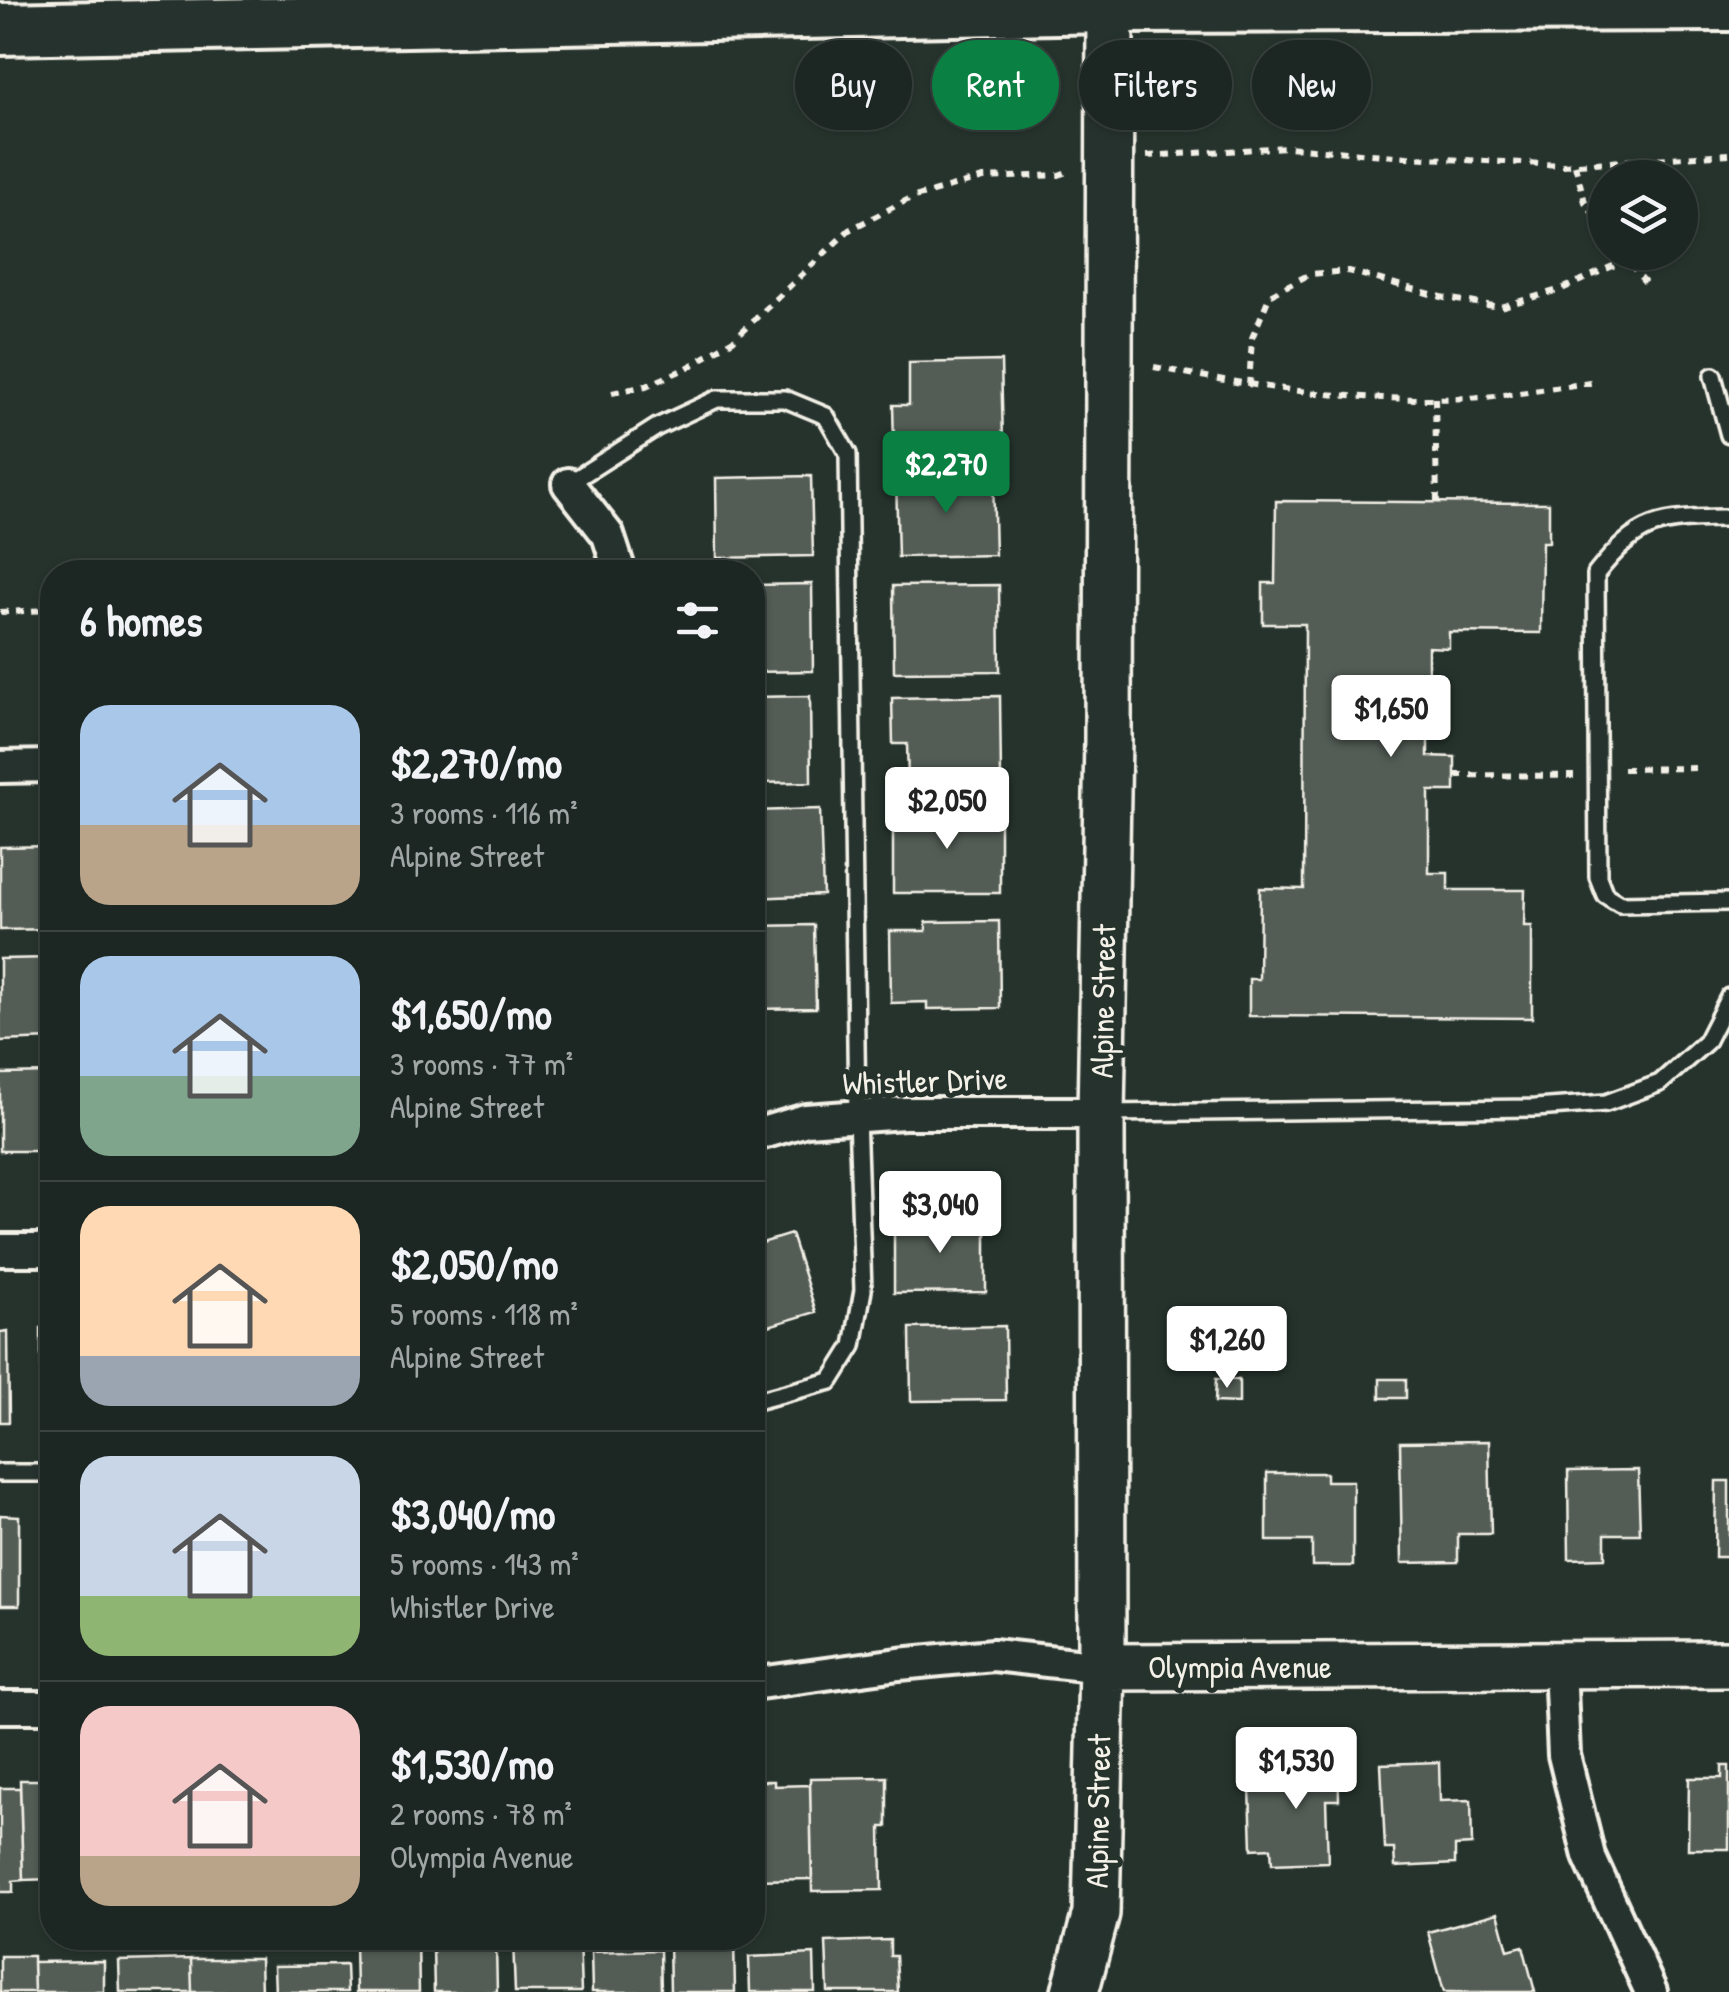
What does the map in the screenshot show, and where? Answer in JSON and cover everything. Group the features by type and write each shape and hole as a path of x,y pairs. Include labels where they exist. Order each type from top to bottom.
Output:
{"main road":[{"path":"0,28 1110,4 1729,5"}],"street":[{"name":"Alpine Street","path":"1076,1992 1096,1913 1102,1666 1101,1113 1108,740 1110,4"},
{"path":"568,484 608,536 616,560"},
{"path":"0,767 40,766"},
{"name":"Whistler Drive","path":"765,1132 806,1120 904,1113 1101,1113"},
{"path":"0,1250 40,1250"},
{"name":"Olympia Avenue","path":"765,1682 993,1655 1102,1666 1729,1664"},
{"path":"1560,1666 1564,1755 1589,1856 1651,1992"},
{"path":"0,1707 40,1706"}],"lane":[{"path":"1713,376 1729,435"},
{"path":"568,484 656,427 717,399 785,399 826,416 848,454 862,1290 853,1346 831,1381 765,1399"},
{"path":"1729,518 1668,520 1637,532 1611,554 1596,574 1598,877 1605,895 1620,904 1729,902"},
{"path":"1101,1113 1535,1108 1606,1102 1660,1084 1706,1042 1729,996"},
{"path":"0,1473 40,1472"}],"path":[{"path":"612,394 646,386 687,368 732,340 849,230 911,198 983,178 1059,176 1110,151 1152,156 1288,147 1407,158 1575,164 1729,154"},
{"path":"1575,164 1588,206"},
{"path":"1250,386 1252,338 1270,295 1310,274 1349,271 1445,298 1500,307 1562,289 1604,270"},
{"path":"1634,270 1644,282"},
{"path":"1154,366 1250,386 1359,398 1470,398 1598,382"},
{"path":"1435,398 1437,502"},
{"path":"0,612 40,610"},
{"path":"1597,769 1697,768"},
{"path":"1455,774 1544,775"}],"building":[{"path":"1001,361 1003,442 894,444 893,405 909,405 909,363"},
{"path":"993,475 995,555 898,557 896,477"},
{"path":"811,476 813,556 717,558 716,478"},
{"path":"1276,501 1549,503 1549,542 1542,542 1541,633 1449,632 1449,648 1428,647 1428,756 1455,757 1455,791 1429,791 1429,873 1448,873 1448,890 1525,890 1524,926 1532,926 1532,1018 1249,1016 1249,979 1259,979 1260,888 1304,889 1305,624 1263,624 1263,583 1275,583"},
{"path":"812,584 813,671 765,672 765,585"},
{"path":"999,585 1000,671 894,672 893,586"},
{"path":"810,696 811,782 765,783 765,697"},
{"path":"1000,696 1001,779 908,780 907,744 893,744 892,698"},
{"path":"820,809 823,895 765,897 765,811"},
{"path":"1000,810 1000,893 893,893 893,811"},
{"path":"40,846 40,929 0,930 0,847"},
{"path":"999,921 1000,1008 927,1009 927,1002 891,1003 890,931 926,931 926,922"},
{"path":"814,925 816,1008 765,1009 765,926"},
{"path":"40,958 40,1039 0,1041 0,959"},
{"path":"40,1073 40,1151 0,1151 0,1074"},
{"path":"986,1219 986,1292 894,1293 894,1220"},
{"path":"791,1234 816,1312 765,1327 765,1242"},
{"path":"1005,1326 1006,1400 911,1401 910,1328"},
{"path":"8,1331 9,1422 0,1422 0,1332"},
{"path":"1216,1379 1239,1380 1239,1403 1215,1402"},
{"path":"1380,1379 1406,1379 1406,1398 1380,1398"},
{"path":"1489,1441 1491,1534 1458,1534 1458,1562 1402,1563 1400,1442"},
{"path":"1638,1470 1640,1534 1605,1534 1605,1558 1569,1559 1568,1471"},
{"path":"1267,1473 1326,1473 1326,1481 1353,1481 1353,1566 1312,1566 1312,1541 1267,1541"},
{"path":"1716,1481 1729,1481 1729,1557 1715,1557"},
{"path":"0,1515 19,1516 19,1606 0,1606"},
{"path":"1338,1759 1339,1800 1326,1800 1328,1862 1272,1864 1271,1848 1252,1849 1250,1787 1285,1786 1284,1761"},
{"path":"1439,1762 1440,1801 1471,1800 1472,1845 1455,1846 1455,1864 1395,1867 1394,1849 1385,1849 1381,1764"},
{"path":"1722,1766 1729,1766 1729,1849 1688,1849 1689,1778 1722,1778"},
{"path":"887,1777 887,1827 881,1827 882,1890 812,1891 810,1778"},
{"path":"20,1780 40,1780 40,1879 23,1880"},
{"path":"765,1781 774,1781 774,1786 810,1785 812,1879 765,1880"},
{"path":"0,1788 20,1788 23,1880 13,1881 13,1892 0,1892"},
{"path":"1498,1913 1508,1950 1523,1946 1535,1992 1444,1992 1428,1932"},
{"path":"890,1940 890,1956 896,1956 898,1992 828,1992 826,1942"},
{"path":"355,1950 418,1950 419,1992 356,1992"},
{"path":"433,1950 496,1950 497,1992 434,1992"},
{"path":"513,1950 579,1950 581,1992 515,1992"},
{"path":"660,1950 661,1992 592,1992 591,1952"},
{"path":"669,1950 734,1950 735,1992 670,1992"},
{"path":"814,1954 815,1992 750,1992 749,1957"},
{"path":"0,1956 33,1956 34,1992 0,1992"},
{"path":"191,1959 192,1992 120,1992 119,1961"},
{"path":"191,1959 260,1959 261,1992 192,1992"},
{"path":"104,1961 104,1992 34,1992 33,1962"},
{"path":"346,1965 347,1992 275,1992 274,1966"}]}
